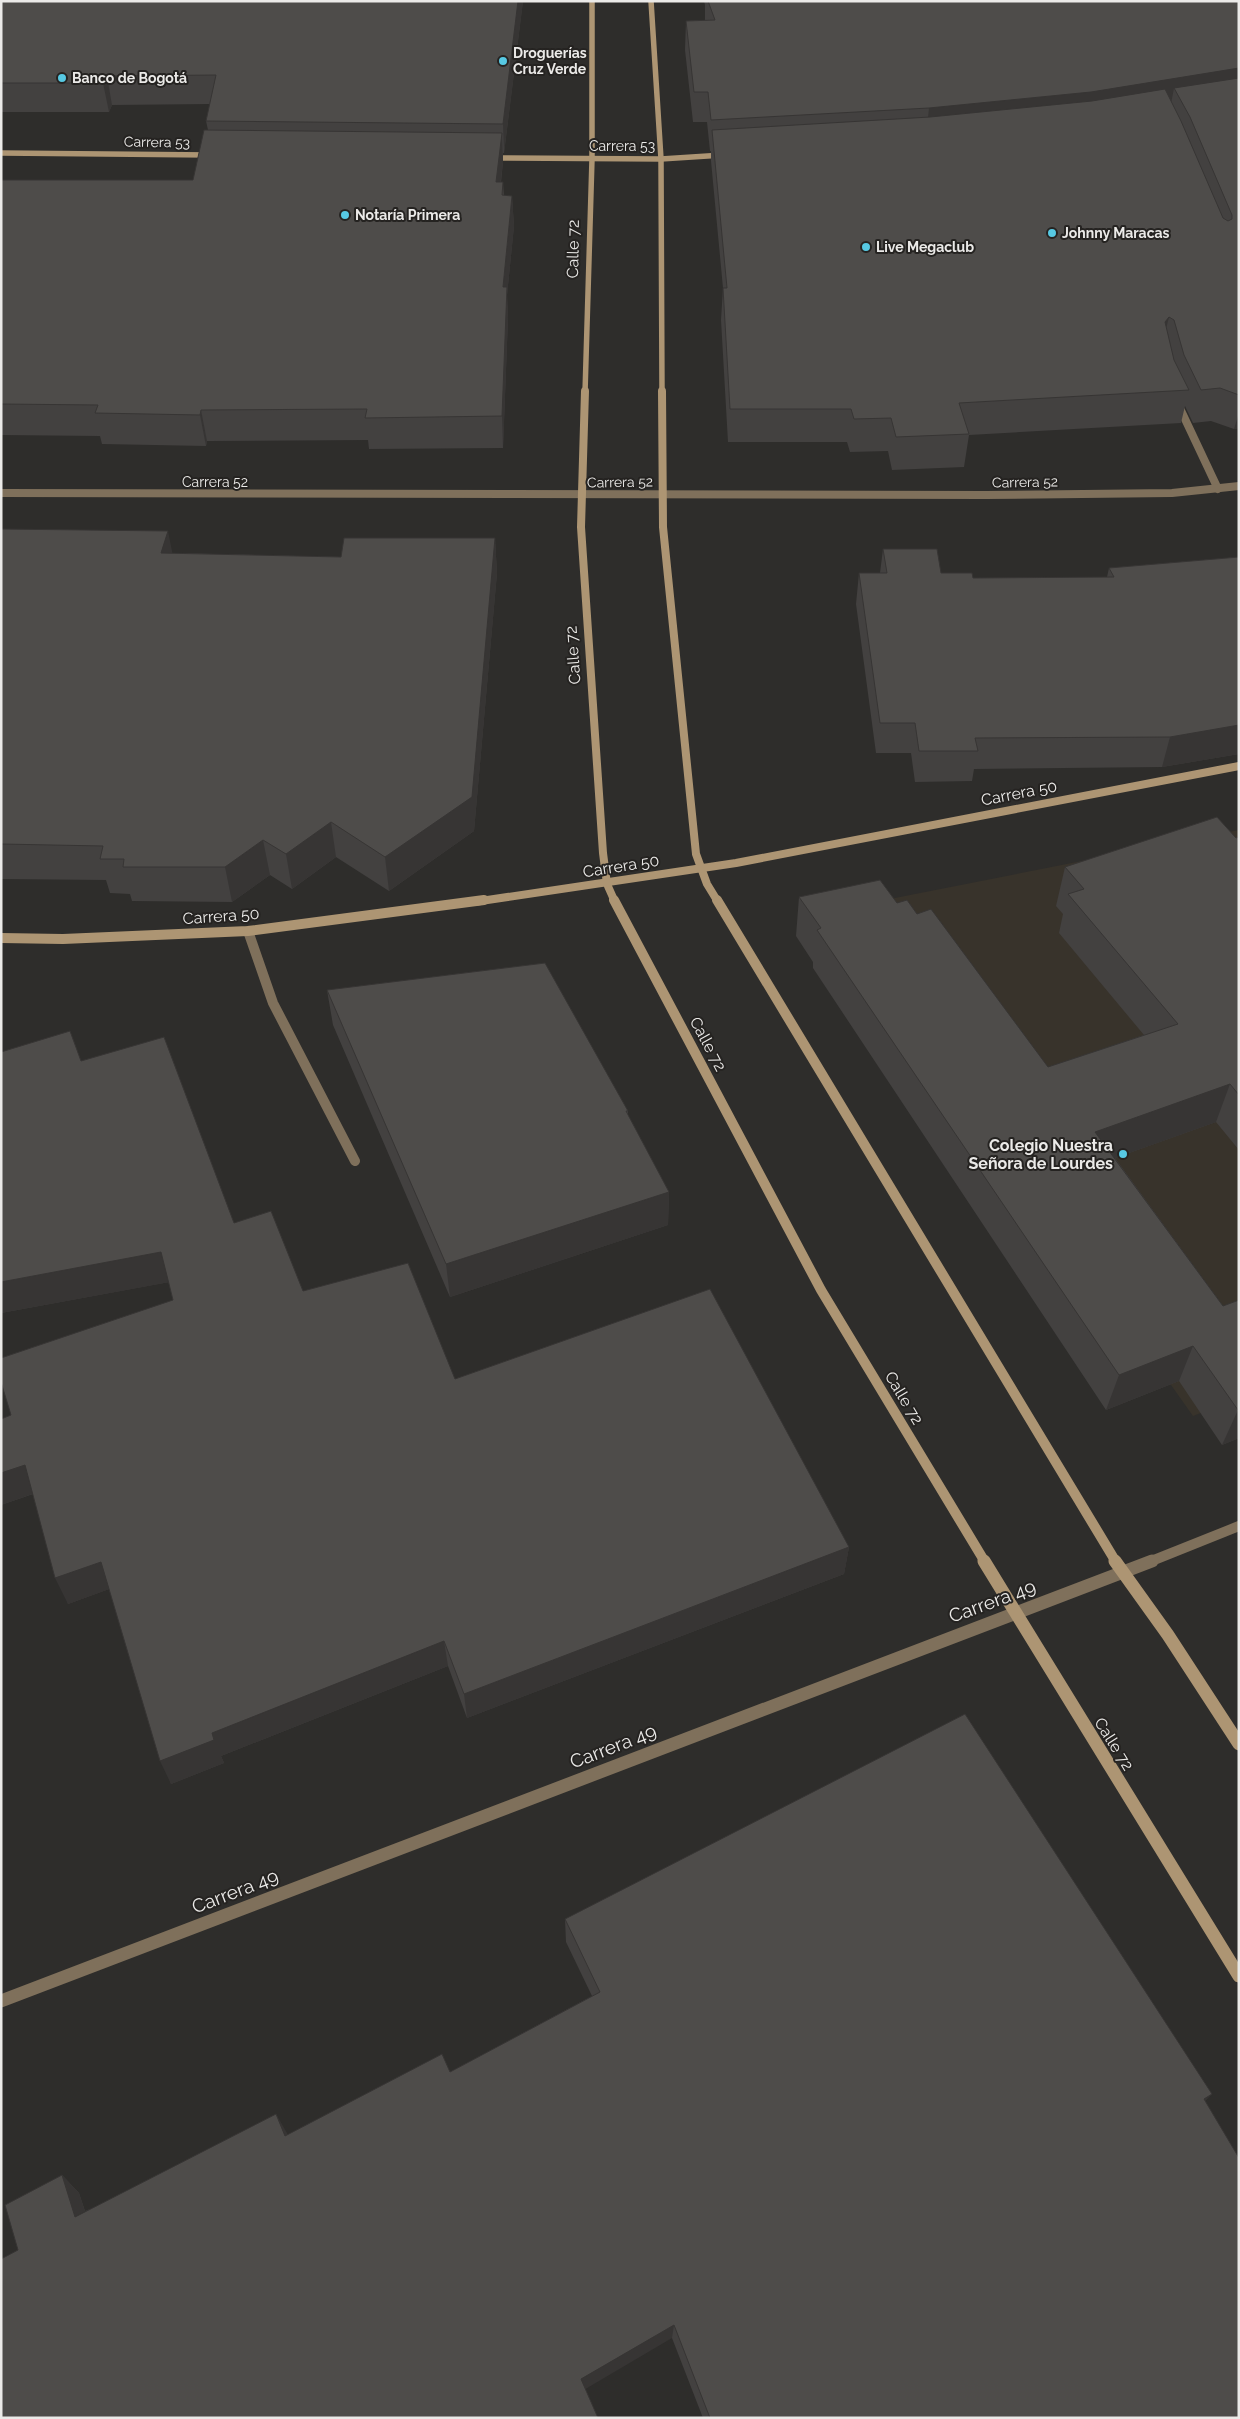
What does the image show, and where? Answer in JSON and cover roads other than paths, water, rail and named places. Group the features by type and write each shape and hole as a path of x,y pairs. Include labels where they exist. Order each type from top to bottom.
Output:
{"main road":[{"name":"Calle 72","path":"592,1 592,159 581,527 602,843 607,884 621,915 821,1290 1015,1612 1239,1976"},
{"path":"651,1 660,159 663,527 696,854 700,869 707,884 1122,1573 1168,1635 1239,1744"},
{"name":"Carrera 53","path":"1,153 220,156"},
{"name":"Carrera 53","path":"479,158 660,159 728,155"},
{"name":"Carrera 50","path":"1,938 63,939 248,931 607,884 700,869 1239,766"}],"street":[{"path":"1173,393 1218,489"},
{"name":"Carrera 52","path":"1,493 583,496 663,494 985,495 1172,493 1239,486"},
{"path":"248,931 273,1003 355,1161"},
{"name":"Carrera 49","path":"1,2001 1015,1612 1122,1573 1239,1526"}],"place":[{"name":"Droguerías Cruz Verde","path":"503,61"},
{"name":"Banco de Bogotá","path":"62,78"},
{"name":"Notaría Primera","path":"345,215"},
{"name":"Johnny Maracas","path":"1052,233"},
{"name":"Live Megaclub","path":"866,247"},
{"name":"Colegio Nuestra Señora de Lourdes","path":"1123,1154"}]}
